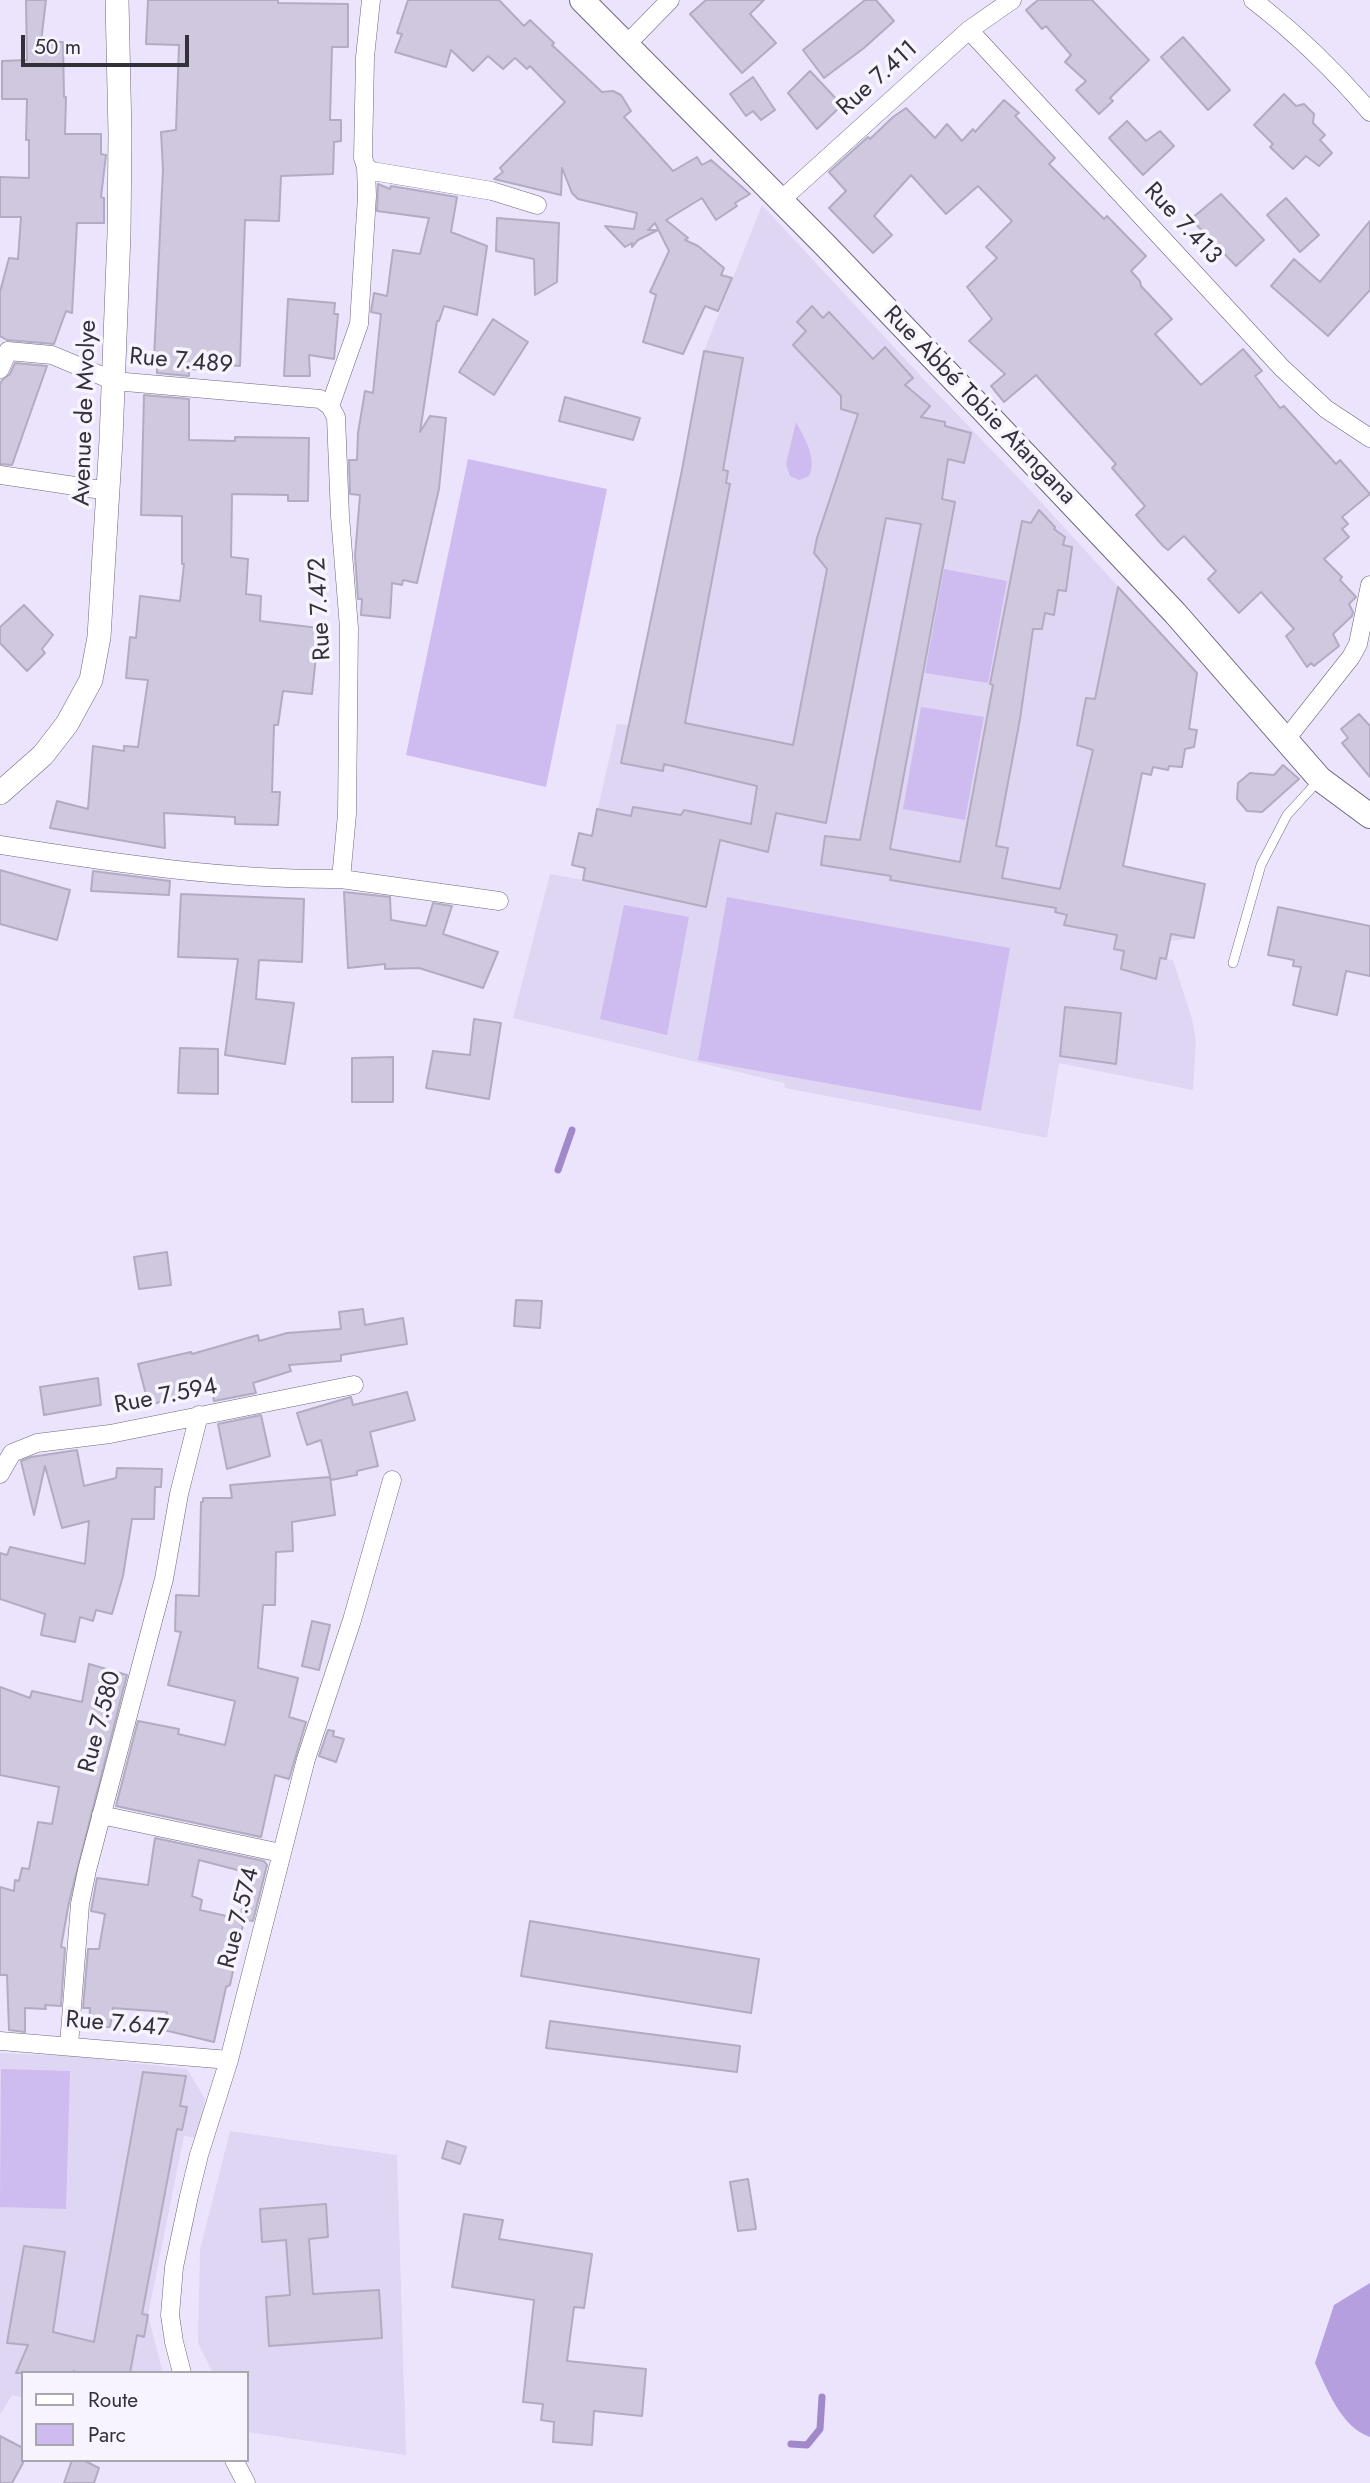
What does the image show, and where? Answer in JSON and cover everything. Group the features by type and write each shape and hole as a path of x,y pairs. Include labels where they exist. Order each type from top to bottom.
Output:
{"main road":[{"name":"Rue Abbé Tobie Atangana","path":"582,0 780,200 1175,613 1287,738 1320,779 1370,816"}],"street":[{"name":"Avenue de Mvolye","path":"0,793 43,755 67,724 90,680 99,637 114,381 120,134 117,0"},
{"path":"330,406 359,324 368,196 363,158 365,57 371,0"},
{"path":"626,45 670,0"},
{"name":"Rue 7.411","path":"780,200 968,30 1012,0"},
{"path":"1253,0 1293,31 1370,112"},
{"name":"Rue 7.413","path":"968,30 1282,368 1326,409 1370,438"},
{"path":"366,167 492,191 537,205"},
{"name":"Rue 7.489","path":"0,369 8,351 20,351 52,355 114,381 320,398 330,406"},
{"name":"Rue 7.472","path":"330,406 336,417 349,628 346,814 341,879"},
{"path":"0,475 109,491"},
{"path":"1287,738 1351,657 1358,644 1370,585"},
{"path":"0,845 118,864 275,877 341,879 499,901"},
{"name":"Rue 7.594","path":"0,1474 12,1453 23,1447 110,1434 354,1385"},
{"name":"Rue 7.580","path":"69,2045 80,1904 87,1870 164,1579 179,1494 199,1415"},
{"name":"Rue 7.574","path":"181,2371 170,2315 174,2267 199,2155 229,2060 310,1745 352,1620 392,1480"},
{"path":"102,1815 281,1853"},
{"name":"Rue 7.647","path":"0,2041 229,2060"},
{"path":"235,2462 246,2483"}],"lane":[{"path":"1233,963 1261,865 1287,815 1320,779"}],"shaded area":[{"path":"762,205 1030,490 1197,673 1189,728 1197,730 1194,747 1185,749 1182,767 1169,766 1168,770 1153,767 1151,775 1142,773 1124,865 1205,884 1194,938 1170,941 1166,959 1173,960 1192,1019 1196,1041 1193,1090 1059,1063 1047,1138 785,1088 784,1083 513,1018 550,874 583,880 585,868 572,865 579,833 592,835 617,724 629,725 704,351"},
{"path":"0,2053 72,2056 187,2069 205,2099 199,2138 184,2136 148,2315 162,2371 21,2371 21,2397 12,2395 0,2415"},
{"path":"230,2131 397,2155 406,2455 248,2432 248,2371 212,2371 198,2343 200,2250"},
{"path":"1370,2283 1370,2437 1351,2425 1343,2416 1315,2363 1334,2305"}],"green space":[{"path":"796,422 809,448 812,462 809,476 799,480 790,476 786,464"},
{"path":"468,459 607,489 546,787 406,755"},
{"path":"944,569 1007,581 988,683 925,673"},
{"path":"921,707 984,717 965,820 903,809"},
{"path":"727,897 1010,948 981,1111 698,1060"},
{"path":"624,905 689,917 667,1035 600,1019"},
{"path":"1,2069 70,2071 66,2209 0,2207"}],"building":[{"path":"26,0 46,0 41,42 63,42 65,134 101,134 101,154 106,155 101,197 104,198 104,223 77,223 72,313 66,311 54,344 7,340 0,336 0,292 9,258 18,259 21,217 0,217 0,177 29,178 27,99 2,99 2,61 27,60"},
{"path":"148,0 278,0 278,3 348,4 348,47 332,47 330,120 341,120 341,141 334,142 333,174 281,176 279,221 245,220 240,366 228,365 228,371 189,369 189,376 157,373 157,358 154,359 163,169 161,132 176,130 179,45 146,44"},
{"path":"408,0 499,0 524,26 530,20 554,43 552,45 602,92 613,91 621,95 631,111 624,117 673,171 697,157 702,165 711,160 750,194 716,220 702,198 666,220 688,238 685,240 698,246 724,268 721,275 732,278 718,311 705,306 683,354 643,342 656,295 650,292 669,251 655,223 648,230 658,230 638,240 632,247 632,243 625,247 605,226 634,229 637,213 578,199 572,193 562,168 561,195 494,179 503,172 500,168 565,102 530,66 527,69 515,58 503,69 488,56 473,71 451,50 446,67 395,52 402,34 397,33"},
{"path":"706,0 764,0 750,14 776,43 742,73 690,14"},
{"path":"865,0 876,0 894,21 824,78 803,50"},
{"path":"1038,0 1092,0 1149,60 1110,98 1113,101 1099,114 1076,90 1086,81 1065,62 1071,55 1046,26 1042,29 1026,10"},
{"path":"1183,37 1230,90 1208,110 1161,57"},
{"path":"810,71 842,105 817,129 788,93"},
{"path":"753,77 775,110 761,120 753,111 746,116 730,94"},
{"path":"1284,94 1296,106 1304,104 1314,114 1313,123 1325,135 1320,140 1332,153 1319,166 1306,156 1293,169 1270,147 1273,144 1254,125"},
{"path":"1004,100 1019,113 1015,116 1055,158 1049,164 1104,219 1107,216 1146,256 1131,271 1141,286 1172,319 1155,334 1201,385 1243,349 1262,371 1255,376 1280,408 1284,406 1336,464 1340,460 1370,494 1342,517 1348,524 1342,529 1349,537 1324,559 1342,577 1340,580 1356,597 1349,604 1352,616 1333,634 1339,646 1314,666 1311,663 1307,667 1286,636 1294,629 1261,592 1239,613 1208,579 1216,571 1184,536 1168,550 1163,546 1136,515 1145,506 1112,468 1116,464 1036,375 1004,402 991,386 1005,374 969,341 992,319 967,287 997,258 986,247 1012,221 978,186 946,214 911,175 874,216 892,235 873,253 829,208 846,191 829,172 906,108 935,138 947,124 962,141 973,129 975,132"},
{"path":"1127,121 1146,141 1160,131 1174,146 1143,175 1109,138"},
{"path":"378,184 390,189 391,186 457,197 451,232 487,246 477,315 444,306 437,321 420,432 430,416 446,418 439,489 417,583 403,580 402,585 392,583 390,618 361,615 362,599 358,599 355,556 360,495 350,494 349,460 357,460 358,433 365,391 373,393 381,314 371,312 374,293 387,296 393,250 420,254 429,218 377,211"},
{"path":"1221,194 1264,240 1236,266 1191,219"},
{"path":"1286,198 1319,235 1300,252 1267,215"},
{"path":"497,218 559,223 557,282 535,295 534,259 496,251"},
{"path":"1370,221 1370,290 1328,336 1271,286 1294,259 1320,282"},
{"path":"288,299 335,303 334,314 338,314 334,359 309,355 310,376 284,376"},
{"path":"812,306 823,318 829,312 873,359 885,347 913,378 905,385 930,406 921,417 945,422 945,426 971,433 964,463 948,459 942,499 955,502 890,849 960,862 993,685 990,684 1022,521 1031,523 1039,510 1054,529 1065,537 1063,545 1072,547 1066,591 1058,590 1054,615 1045,613 1042,629 1033,629 1020,719 996,846 1008,848 1002,878 1060,889 1093,750 1077,745 1086,698 1095,699 1118,587 1197,673 1189,729 1197,730 1194,747 1185,749 1182,767 1169,766 1168,770 1153,767 1151,775 1142,773 1123,866 1205,884 1194,938 1171,934 1166,959 1160,958 1156,979 1121,969 1124,951 1114,949 1117,935 1064,925 1067,915 1055,912 1056,908 890,880 891,876 821,865 825,836 860,840 921,524 886,518 826,823 776,813 768,852 720,840 706,907 583,880 585,868 572,865 579,833 592,836 597,809 631,816 633,807 681,815 684,810 751,824 757,786 664,764 663,771 621,763 704,351 743,358 723,470 728,471 726,483 730,484 685,723 793,745 827,569 814,553 858,414 841,409 841,396 793,345 806,331 797,322"},
{"path":"493,319 528,342 494,395 459,372"},
{"path":"15,363 47,366 12,465 0,464 0,385"},
{"path":"144,395 189,399 189,440 235,441 235,437 309,438 308,501 288,501 288,495 232,494 231,557 248,559 246,594 261,596 260,621 319,628 312,694 283,691 278,725 274,725 272,792 280,792 278,825 235,824 235,817 164,813 165,848 50,828 57,801 88,809 93,746 124,751 124,746 138,747 148,680 126,678 130,637 136,638 140,596 180,601 184,564 182,516 141,515"},
{"path":"565,397 640,418 633,440 559,421"},
{"path":"24,605 53,635 42,649 45,653 27,671 0,643 0,627"},
{"path":"1359,714 1370,726 1370,777 1342,743 1348,738 1341,729"},
{"path":"1283,765 1299,779 1262,812 1247,811 1237,799 1238,783 1250,773 1274,775"},
{"path":"0,870 70,890 57,940 0,924"},
{"path":"93,871 170,881 169,895 91,891"},
{"path":"344,892 390,897 391,920 426,926 433,903 452,906 443,934 498,952 483,988 419,968 385,969 385,964 348,968"},
{"path":"181,894 304,899 302,962 259,960 256,999 294,1003 285,1064 225,1055 238,959 178,957"},
{"path":"1278,907 1370,926 1370,976 1346,971 1337,1015 1293,1005 1301,967 1293,966 1294,960 1268,955"},
{"path":"1065,1007 1121,1013 1116,1064 1060,1056"},
{"path":"474,1019 501,1023 489,1099 426,1088 433,1051 470,1055"},
{"path":"180,1048 218,1049 218,1094 178,1093"},
{"path":"393,1057 393,1102 352,1102 352,1058"},
{"path":"167,1252 171,1285 139,1289 134,1257"},
{"path":"516,1300 542,1301 540,1328 514,1326"},
{"path":"363,1309 365,1325 403,1318 407,1344 341,1355 341,1361 289,1365 291,1371 253,1383 256,1393 214,1401 212,1391 152,1404 145,1391 138,1364 191,1352 192,1354 258,1335 259,1341 287,1333 341,1329 339,1312"},
{"path":"98,1378 101,1405 44,1415 40,1387"},
{"path":"407,1392 415,1420 370,1432 378,1466 357,1471 357,1475 331,1480 321,1440 307,1445 297,1413 351,1397 353,1405"},
{"path":"261,1415 270,1456 227,1469 218,1424"},
{"path":"77,1450 84,1486 116,1478 117,1468 162,1469 161,1487 155,1487 154,1519 132,1519 123,1576 112,1614 96,1610 93,1621 80,1617 75,1642 41,1635 45,1614 0,1599 0,1553 7,1555 10,1547 85,1564 89,1521 62,1528 45,1466 34,1515 21,1461"},
{"path":"330,1477 335,1515 292,1522 293,1551 276,1552 275,1605 263,1605 258,1668 298,1678 289,1717 306,1722 289,1779 275,1775 261,1837 116,1806 138,1721 179,1729 178,1734 225,1745 235,1701 168,1685 181,1632 175,1631 176,1595 199,1596 203,1498 232,1498 230,1485"},
{"path":"312,1621 330,1625 319,1670 302,1666"},
{"path":"89,1664 127,1675 69,1902 61,1947 65,1948 61,2006 45,2005 46,2009 25,2008 25,2032 9,2030 7,1975 0,1975 0,1887 14,1891 15,1880 19,1881 22,1868 29,1869 38,1822 52,1824 59,1787 0,1775 0,1687 30,1698 32,1691 82,1702"},
{"path":"328,1730 334,1731 333,1736 344,1739 336,1762 319,1756"},
{"path":"155,1838 264,1861 267,1865 253,1921 240,1919 249,1873 199,1860 192,1896 202,1900 200,1910 244,1920 214,2042 164,2030 167,2012 113,2008 110,2027 89,2027 90,2008 83,2008 88,1949 99,1949 105,1914 91,1911 97,1878 148,1885"},
{"path":"530,1921 759,1959 751,2013 521,1976"},
{"path":"550,2021 740,2046 737,2072 546,2048"},
{"path":"143,2072 186,2076 180,2106 187,2107 182,2130 177,2129 142,2314 148,2315 144,2337 137,2335 130,2371 16,2373 28,2345 7,2343 24,2246 65,2252 53,2332 94,2342"},
{"path":"447,2141 466,2147 460,2164 442,2158"},
{"path":"748,2179 756,2229 738,2231 730,2182"},
{"path":"326,2204 328,2237 309,2239 313,2294 379,2290 382,2338 269,2346 266,2297 290,2295 286,2240 262,2242 260,2209"},
{"path":"464,2214 503,2220 499,2239 592,2254 584,2308 574,2307 567,2361 646,2369 642,2416 594,2411 592,2445 553,2442 554,2422 541,2420 543,2404 523,2402 534,2300 452,2287"},
{"path":"0,2436 21,2447 23,2463 12,2483 0,2483"},
{"path":"71,2462 87,2462 99,2468 94,2483 64,2483"}],"waterway":[{"path":"558,1170 572,1130"},
{"path":"791,2444 807,2445 820,2429 822,2397"}]}
